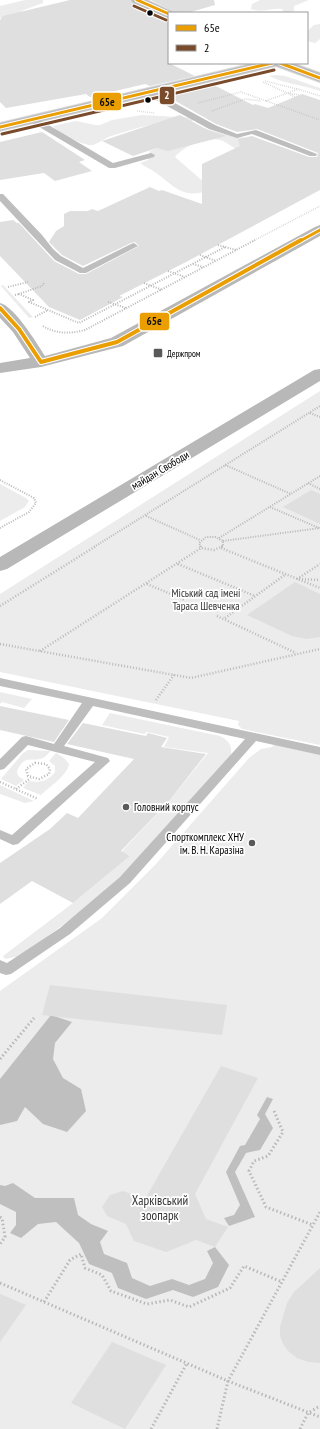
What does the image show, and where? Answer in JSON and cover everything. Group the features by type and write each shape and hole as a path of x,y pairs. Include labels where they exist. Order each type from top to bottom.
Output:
{"main road":[{"path":"137,0 168,14"},
{"path":"0,127 268,64"},
{"path":"283,64 320,78"},
{"path":"0,368 41,362 117,342 320,230"},
{"path":"0,308 19,329 41,362"},
{"name":"майдан Свободи","path":"0,565 320,374"}],"lane":[{"path":"148,92 212,127 237,136 254,132 313,154"},
{"path":"32,119 112,166 151,155"},
{"path":"0,196 39,237 50,251 58,258 83,271 134,246"},
{"path":"0,682 320,751"},
{"path":"57,748 90,701"},
{"path":"0,965 6,970 65,931 125,880 253,737"},
{"path":"0,766 26,740 104,761 13,841 0,834"}],"path":[{"path":"257,79 320,96"},
{"path":"298,89 267,101 320,120"},
{"path":"287,93 295,97"},
{"path":"43,326 50,330 60,332 79,332 91,327 320,206"},
{"path":"218,245 236,250"},
{"path":"19,294 32,300 29,302 79,323 225,247"},
{"path":"200,255 217,261"},
{"path":"193,264 204,268"},
{"path":"168,271 186,277"},
{"path":"8,287 28,282"},
{"path":"15,295 42,286 44,283"},
{"path":"144,283 162,290"},
{"path":"108,302 126,309"},
{"path":"35,317 48,310"},
{"path":"0,606 320,406"},
{"path":"310,413 320,417"},
{"path":"224,465 291,494"},
{"path":"219,538 320,476"},
{"path":"0,480 34,498 37,502 42,502"},
{"path":"308,483 320,489"},
{"path":"0,528 32,510 36,506 37,502"},
{"path":"200,540 206,537 219,538 223,541 320,528 270,507"},
{"path":"146,516 200,540"},
{"path":"200,540 198,542 202,548"},
{"path":"221,548 223,546 223,541"},
{"path":"39,651 202,548 214,550 221,548 320,588"},
{"path":"177,564 255,596"},
{"path":"297,578 320,564"},
{"path":"224,618 286,574"},
{"path":"297,578 320,580"},
{"path":"147,583 185,600"},
{"path":"217,616 224,618 296,654"},
{"path":"0,644 191,678 320,649"},
{"path":"16,789 31,778 39,779 46,776 50,769 43,764 31,764 26,771 31,778"},
{"path":"0,782 53,806"},
{"path":"0,1059 34,1018"},
{"path":"274,1111 282,1132 268,1156 254,1161 249,1171 266,1208 313,1225"},
{"path":"217,1429 228,1381 320,1212"},
{"path":"0,1216 2,1218 5,1237 0,1244"},
{"path":"44,1302 70,1260 81,1254 85,1268 102,1275 111,1291 147,1304 170,1300 189,1308 230,1288 244,1266 282,1282"},
{"path":"0,1283 228,1381 320,1417"},
{"path":"151,1429 187,1363"},
{"path":"300,1429 308,1413 320,1406"}],"green space":[{"path":"25,0 43,0 43,3 21,11 29,18 0,18 0,6"},
{"path":"260,0 309,0 294,6 294,11 289,12 284,12 282,9 260,11 251,9 252,4"},
{"path":"320,24 320,39 315,43 308,41 308,30 314,25"},
{"path":"269,76 285,76 320,88 320,91"},
{"path":"142,115 195,118 191,122 160,123 141,127 111,136 92,145 88,145 71,138 55,129 53,126 76,121 100,125 112,120"},
{"path":"203,128 235,137 248,138 239,151 223,141 210,139 184,149 175,157 205,183 203,192 183,192 140,163 148,160 150,151"},
{"path":"3,285 33,317 29,318 1,286"},
{"name":"Міський сад імені Тараса Шевченка","path":"320,391 320,745 242,729 238,725 239,721 0,672 0,594"},
{"path":"0,484 29,501 25,507 0,521"},
{"path":"0,692 32,699 24,708 2,702 0,704"},
{"path":"110,713 220,736 227,740 230,745 230,760 163,839 78,914 20,956 5,959 3,956 73,903 130,856 122,852 124,849 169,801 208,753 164,747 169,737 147,732 144,734 102,725"},
{"name":"Харківський зоопарк","path":"276,743 320,753 320,1429 0,1429 0,991 102,918 156,864 249,758 261,749 272,747"},
{"path":"28,750 51,751 43,758 26,760 20,765 17,771 18,776 24,780 16,786 1,779 23,753"},
{"path":"56,753 64,758 69,764 65,773 41,795 23,788 29,781 44,781 55,772 55,766 49,761"},
{"path":"0,785 34,801 25,803 0,794"}],"shaded area":[{"path":"51,1015 72,1022 55,1043 53,1059 63,1078 81,1089 86,1111 67,1132 43,1124 25,1107 17,1121 0,1125 0,1079"},
{"path":"267,1097 273,1099 265,1114 273,1128 260,1150 246,1153 235,1172 255,1217 229,1226 224,1218 234,1215 240,1205 226,1172 240,1146 245,1145 260,1119 257,1115"},
{"path":"13,1183 35,1198 74,1198 78,1215 91,1224 108,1231 100,1242 104,1254 127,1263 132,1278 150,1286 172,1279 189,1285 205,1279 213,1263 207,1251 215,1247 229,1265 218,1287 193,1297 173,1290 146,1299 118,1288 112,1273 89,1264 79,1243 56,1222 38,1224 21,1238 10,1233 16,1225 16,1212 0,1204 0,1185 5,1186"}],"building":[{"path":"70,0 130,0 132,4 168,19 168,64 171,64 195,76 150,86 145,84 90,97 86,94 6,108 0,102 0,20 3,16"},
{"path":"151,0 214,0 215,5 190,12 174,12"},
{"path":"210,83 253,105 255,104 268,108 302,94 320,100 320,190 119,296 123,297 80,320 49,307 0,256 0,222 13,220 19,223 54,261 79,274 86,274 139,246 135,242 131,243 83,266 62,255 49,242 56,231 64,226 64,214 70,211 88,211 92,209 98,211 150,187 202,204 202,164 240,146 238,139 252,136 309,157 317,157 318,153 257,129 237,132 216,124 163,94"},
{"path":"180,115 208,130 226,136 168,151 157,148 133,156 102,141"},
{"path":"42,132 85,160 79,162 92,171 55,181 44,173 0,180 0,142"},
{"path":"311,490 320,494 320,524 283,507"},
{"path":"295,582 320,594 320,637 306,639 292,636 247,615"},
{"path":"0,706 69,720 54,742 0,730"},
{"name":"Головний корпус","path":"83,723 146,736 148,733 167,738 161,747 206,754 169,801 121,851 130,856 73,903 32,881 0,904 0,863 50,829 67,813 78,818 134,759 67,744"},
{"path":"50,985 227,1005 222,1035 42,1015"},
{"path":"221,1066 258,1078 195,1194 206,1219 228,1227 215,1247 196,1240 166,1252 134,1241 126,1224 107,1216 102,1207 110,1195 123,1191 145,1199"},
{"path":"320,1268 320,1363 308,1362 297,1358 289,1352 283,1344 280,1336 280,1327 287,1303 294,1292"},
{"path":"0,1294 26,1305 0,1342"},
{"path":"112,1342 166,1365 125,1429 71,1403"}],"transit line":[{"name":"65е","path":"137,0 168,14"},
{"name":"2","path":"134,6 166,20"},
{"name":"65е","path":"0,127 268,64"},
{"name":"65е","path":"283,64 320,78"},
{"name":"2","path":"2,134 274,70"},
{"name":"65е","path":"0,308 19,329 41,362 117,342 320,230"}],"place":[{"name":"Держпром","path":"158,353"},
{"name":"Головний корпус","path":"126,807"},
{"name":"Спорткомплекс ХНУ ім. В. Н. Каразіна","path":"252,843"}]}
